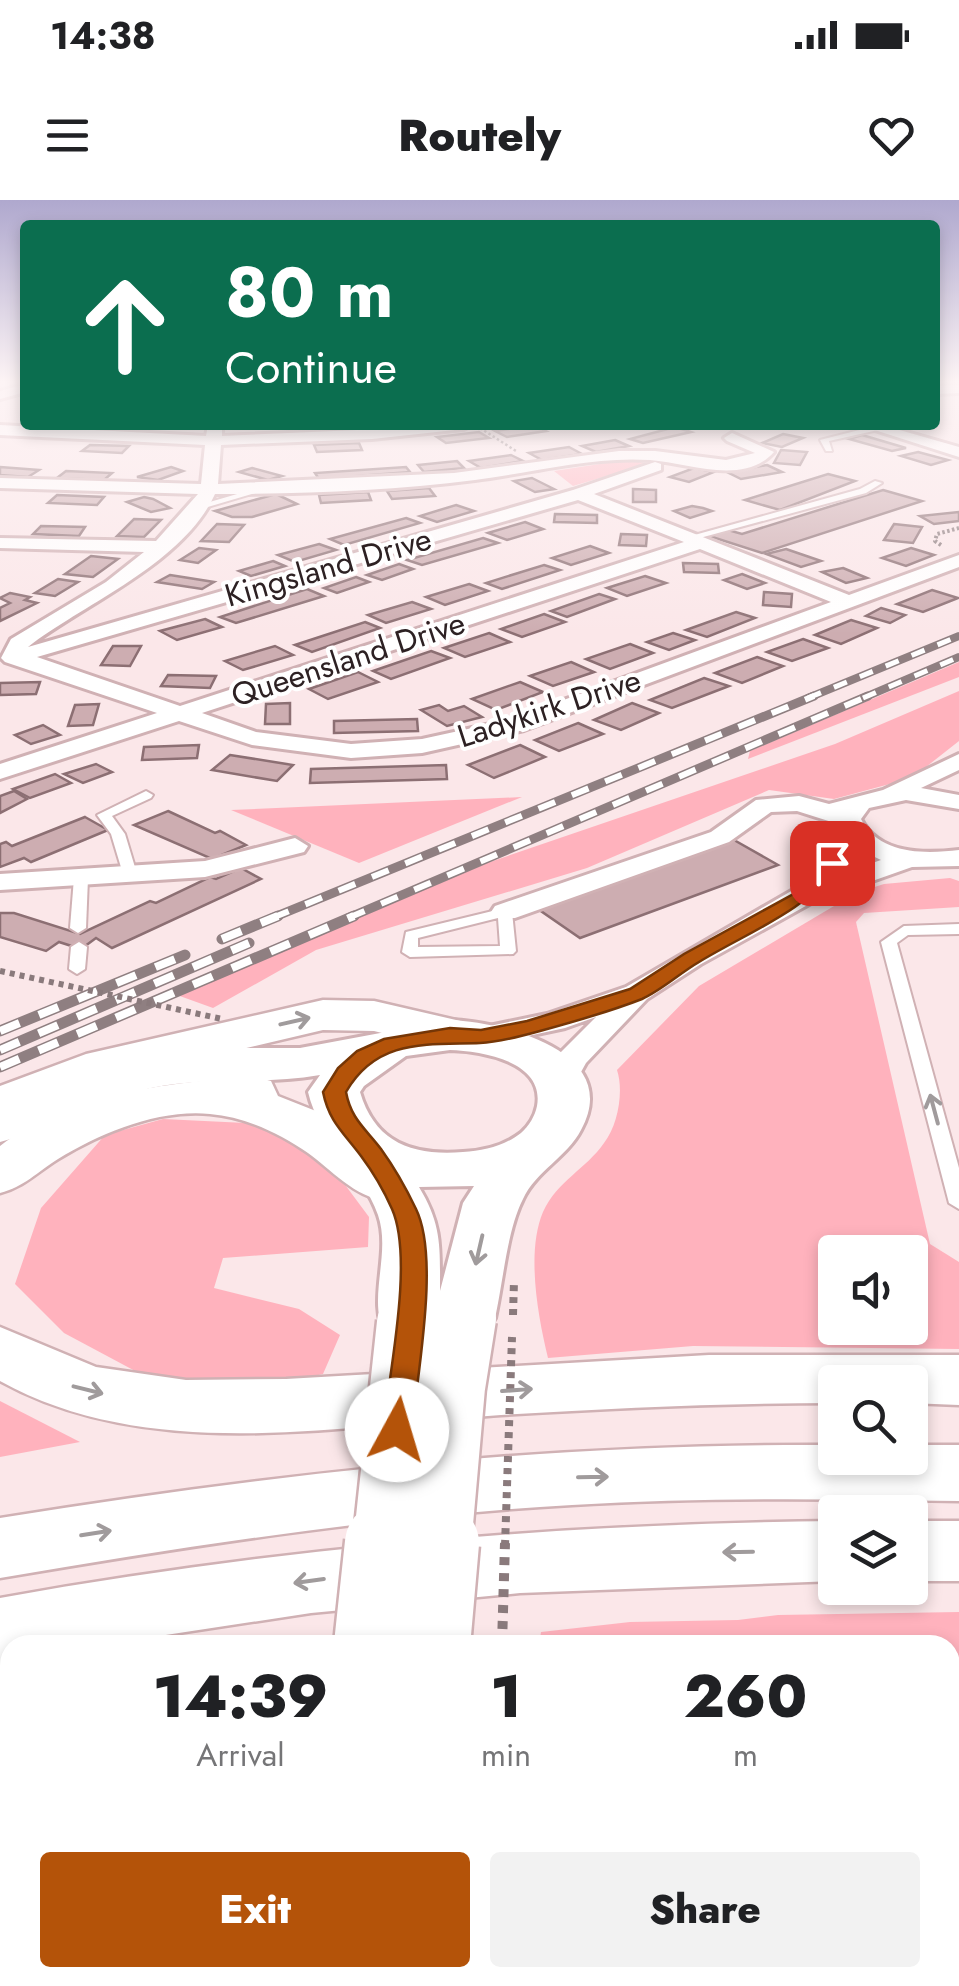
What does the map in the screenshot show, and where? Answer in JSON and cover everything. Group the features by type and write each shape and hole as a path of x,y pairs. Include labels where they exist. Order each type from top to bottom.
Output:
{"highway":[{"path":"0,1105 104,1065 323,1015 374,1016 466,1036"},
{"path":"0,1175 42,1144 108,1113 145,1102 229,1095 306,1124 368,1154"},
{"path":"0,1351 25,1368 70,1386 119,1398 208,1406 708,1380 959,1380"},
{"path":"0,1548 346,1497 573,1477 806,1471 959,1473"},
{"path":"0,1631 321,1578 602,1555 818,1551"},
{"path":"928,1551 959,1551"}],"main road":[{"path":"0,1126 65,1098 165,1070 214,1063 302,1062 392,1043 466,1036 522,1049 552,1070 560,1083 563,1112 545,1140 508,1176 492,1203 377,1635"},
{"path":"392,1043 365,1056 346,1072 334,1092 338,1112 406,1213 411,1233 413,1287 462,1307"},
{"path":"0,1148 72,1114 139,1094 189,1088 229,1095"},
{"path":"368,1154 400,1166 467,1170 520,1156 545,1140"},
{"path":"431,1635 462,1307"}],"street":[{"path":"7,659 34,630 113,586 162,547 205,497 209,467"},
{"path":"0,482 205,497 268,488 451,478 547,467"},
{"name":"Kingsland Drive","path":"7,659 579,494 652,467"},
{"path":"579,494 848,602"},
{"name":"Queensland Drive","path":"0,772 691,541"},
{"path":"0,543 162,547"},
{"name":"Ladykirk Drive","path":"7,659 252,738 310,748 386,750 455,741 516,724 959,560"},
{"path":"34,630 71,641"},
{"path":"804,896 851,827 910,786 959,761"},
{"path":"958,802 954,792 959,769"},
{"path":"851,827 906,793 958,802"},
{"path":"505,912 720,837 765,805 816,806 876,848 918,859 959,858"},
{"path":"0,882 206,869 295,846"},
{"path":"560,1083 572,1059 637,994 691,958 804,896 918,859"},
{"path":"466,1036 554,1022 637,994"}],"lane":[{"path":"691,541 863,491 878,483"},
{"path":"130,874 118,834 104,815 146,795"},
{"path":"918,859 959,867"},
{"path":"78,928 81,878"},
{"path":"505,912 508,951 410,952 411,935 505,912"},
{"path":"959,929 904,931 890,942 959,1203"},
{"path":"78,968 79,947"}],"path":[{"path":"0,972 222,1020"},
{"path":"462,1307 501,1635"}],"shaded area":[{"path":"578,467 636,467 573,486 554,471"},
{"path":"959,662 959,677 748,759 750,751"},
{"path":"959,691 959,741 912,778 834,799 769,790 587,868 316,950 213,1008 177,995 487,863 835,744"},
{"path":"522,797 359,863 231,810"},
{"path":"950,878 959,881 959,907 864,913 856,922 928,1235 818,1235 818,1345 928,1345 928,1235 930,1244 959,1262 959,1349 693,1346 548,1358 535,1285 538,1228 549,1201 609,1136 620,1098 617,1070 699,986 856,893 884,884"},
{"path":"163,1119 284,1125 343,1182 369,1217 368,1247 223,1258 214,1288 299,1309 340,1335 323,1374 261,1387 152,1380 64,1333 15,1284 41,1208 105,1135"},
{"path":"0,1401 80,1442 0,1457"},
{"path":"959,1612 959,1635 541,1635 630,1622 738,1620 778,1615"}],"building":[{"path":"0,467 39,470 28,477 0,475"},
{"path":"170,467 183,471 158,480 137,477"},
{"path":"401,467 410,472 319,479 315,473"},
{"path":"420,467 464,468 424,472"},
{"path":"772,467 782,472 741,479 727,472"},
{"path":"252,468 282,476 268,480 239,472"},
{"path":"694,468 714,472 689,482 670,477"},
{"path":"66,471 112,473 104,480 57,478"},
{"path":"828,474 855,481 780,510 745,500"},
{"path":"532,478 554,489 535,492 514,481"},
{"path":"429,488 435,496 392,499 387,491"},
{"path":"633,489 656,490 656,502 633,502"},
{"path":"883,490 922,501 762,553 709,536 728,530 742,534"},
{"path":"368,492 371,500 321,503 319,495"},
{"path":"276,494 297,504 252,517 232,517 215,511"},
{"path":"57,495 104,497 97,505 48,503"},
{"path":"144,497 170,508 151,512 127,502"},
{"path":"456,505 474,511 437,522 420,516"},
{"path":"692,506 712,511 690,518 674,511"},
{"path":"959,512 959,521 934,524 920,516"},
{"path":"555,514 597,515 597,523 554,522"},
{"path":"406,518 420,523 344,545 330,539"},
{"path":"134,519 161,520 144,537 117,536"},
{"path":"525,522 543,529 507,540 488,533"},
{"path":"217,524 244,525 229,542 201,541"},
{"path":"894,524 922,527 913,543 884,540"},
{"path":"41,526 85,527 79,536 33,534"},
{"path":"621,534 647,535 646,546 619,545"},
{"path":"483,538 498,543 422,565 407,560"},
{"path":"319,544 336,550 295,562 278,555"},
{"path":"590,546 609,553 571,565 552,558"},
{"path":"199,548 216,550 198,563 180,560"},
{"path":"911,548 934,555 906,566 882,558"},
{"path":"786,549 821,561 801,567 766,554"},
{"path":"91,556 118,559 93,577 65,574"},
{"path":"273,561 285,566 251,576 239,571"},
{"path":"683,563 718,564 719,573 684,572"},
{"path":"399,564 413,569 382,580 367,575"},
{"path":"544,565 560,570 502,589 486,583"},
{"path":"843,568 867,578 846,583 822,572"},
{"path":"742,574 765,583 747,589 724,580"},
{"path":"170,575 214,582 202,589 157,582"},
{"path":"645,576 666,583 627,596 607,588"},
{"path":"356,577 369,582 337,593 324,588"},
{"path":"58,579 78,582 55,596 35,593"},
{"path":"469,584 488,591 445,605 426,597"},
{"path":"307,589 324,596 236,623 220,617"},
{"path":"932,590 958,598 923,612 897,604"},
{"path":"764,592 792,594 791,607 763,605"},
{"path":"10,593 30,597 25,600 37,603 0,621 0,608 10,603 0,598"},
{"path":"599,594 615,599 567,617 551,611"},
{"path":"412,602 431,609 386,623 368,615"},
{"path":"881,608 905,615 890,623 866,616"},
{"path":"736,612 755,618 707,637 686,630"},
{"path":"544,614 565,622 522,637 501,629"},
{"path":"205,619 222,627 177,640 160,631"},
{"path":"851,620 877,628 841,644 815,635"},
{"path":"365,622 380,628 312,652 295,645"},
{"path":"489,633 510,642 465,657 444,648"},
{"path":"673,633 695,640 669,650 647,642"},
{"path":"803,639 828,648 792,661 767,652"},
{"path":"630,644 653,653 610,669 586,659"},
{"path":"113,646 141,646 130,666 101,665"},
{"path":"275,646 293,655 243,670 225,661"},
{"path":"431,651 450,658 391,679 373,671"},
{"path":"757,657 783,666 742,683 715,673"},
{"path":"571,662 594,672 553,686 530,676"},
{"path":"358,672 378,682 328,699 309,689"},
{"path":"168,675 216,676 210,688 161,686"},
{"path":"704,678 729,686 672,708 650,700"},
{"path":"40,682 36,694 0,695 0,683"},
{"path":"520,682 543,692 496,710 472,699"},
{"path":"290,703 290,724 265,724 266,704"},
{"path":"632,703 659,713 621,730 594,720"},
{"path":"99,704 93,725 68,726 75,705"},
{"path":"439,705 448,711 464,706 482,717 447,726 421,710"},
{"path":"417,719 418,731 334,733 334,721"},
{"path":"578,723 603,734 559,751 535,740"},
{"path":"43,725 60,735 31,744 15,735"},
{"path":"199,745 197,758 142,760 144,747"},
{"path":"520,745 545,757 494,778 468,765"},
{"path":"230,755 293,765 277,781 212,770"},
{"path":"96,764 112,772 83,783 64,774"},
{"path":"446,765 447,779 310,783 311,769"},
{"path":"55,774 71,783 30,798 13,789"},
{"path":"14,791 27,799 0,813 0,796"},
{"path":"168,811 246,845 212,859 134,825"},
{"path":"85,817 108,830 31,862 24,858 0,867 0,844 12,846"},
{"path":"734,840 778,865 580,938 538,909"},
{"path":"241,868 261,879 112,948 96,938 81,949 59,942 46,951 0,937 0,913 14,913 80,934 150,901 156,903 210,877 216,879"}],"railway":[{"path":"808,698 959,636"},
{"path":"863,698 959,657"},
{"path":"272,918 814,696"},
{"path":"348,918 868,696"},
{"path":"222,939 278,916"},
{"path":"0,1067 354,916"},
{"path":"0,1050 249,943"},
{"path":"0,1031 185,955"}],"route":[{"path":"397,1430 413,1287 413,1245 406,1213 396,1194 370,1150 349,1130 338,1112 334,1092 346,1072 365,1056 392,1043 420,1036 481,1037 532,1027 584,1014 637,994 691,958 804,896 832,863"}]}
